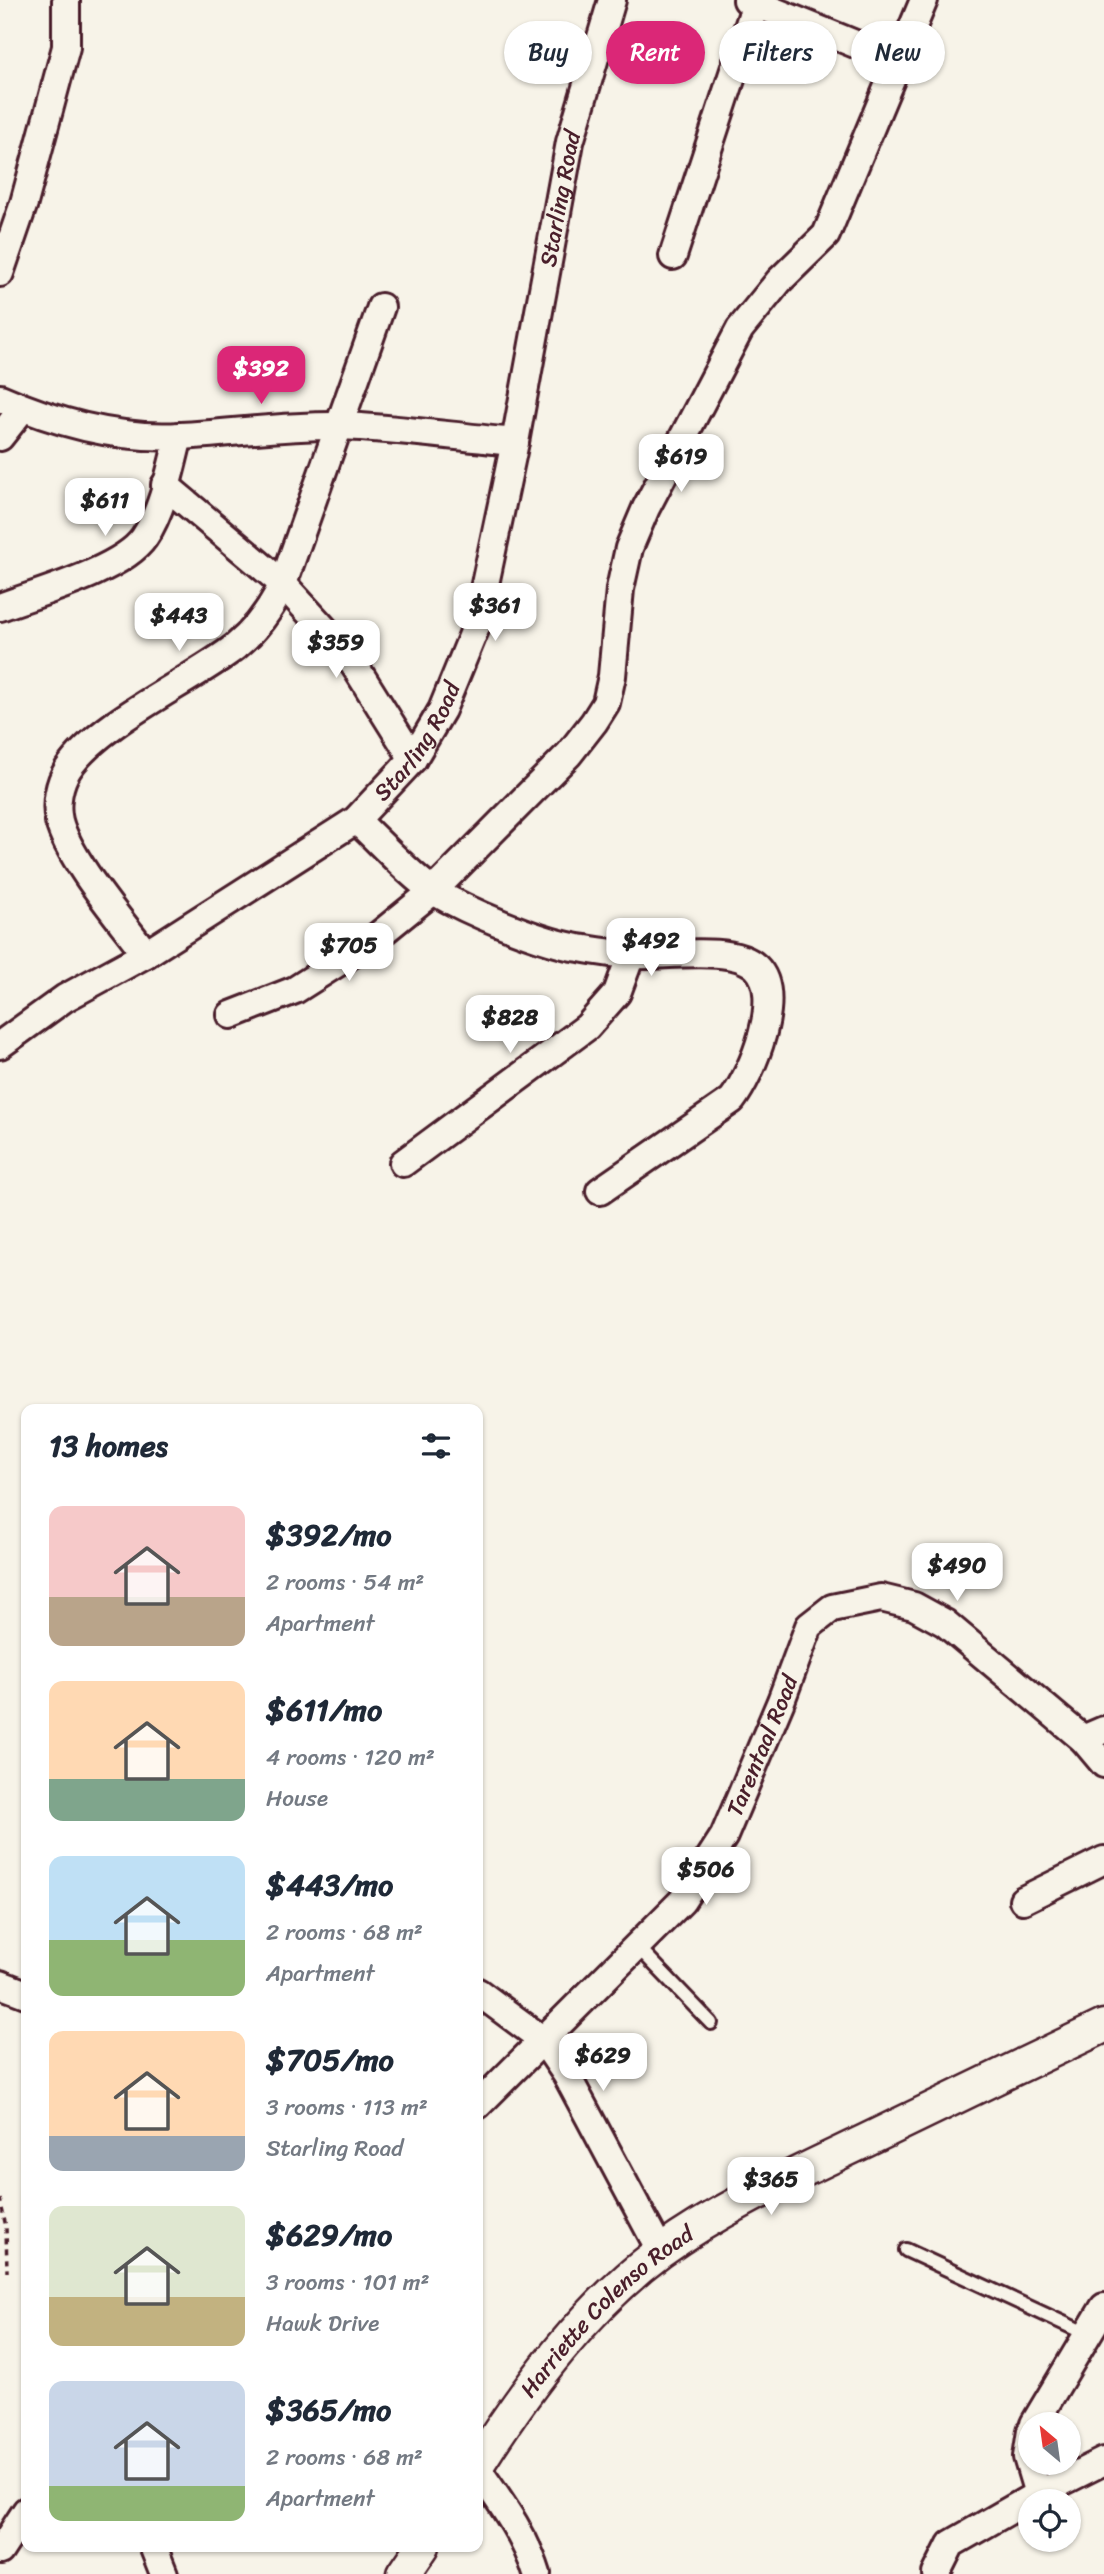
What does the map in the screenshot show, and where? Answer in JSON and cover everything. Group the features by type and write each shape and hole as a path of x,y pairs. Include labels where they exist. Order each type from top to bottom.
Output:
{"street":[{"path":"0,273 24,203 66,47 66,0"},
{"name":"Starling Road","path":"0,1045 65,998 146,954 356,820 413,759 442,710 476,627 515,442 570,142 612,0"},
{"path":"915,21 924,0"},
{"path":"673,256 753,1 851,42"},
{"path":"231,1015 295,990 369,943 433,891 569,754 606,704 620,589 629,548 642,518 740,329 779,281 826,235 888,84"},
{"path":"146,954 76,856 59,821 58,794 68,769 98,739 234,647 261,621 283,584 381,307"},
{"path":"0,437 12,403 93,430 179,436 217,431 339,426 515,442"},
{"path":"0,607 88,575 143,540 165,485 179,436"},
{"path":"165,485 283,584 348,655 413,759"},
{"path":"356,820 433,891 499,921 571,946 631,955 733,955 760,972 768,1005 745,1084 732,1100 600,1191"},
{"path":"403,1163 587,1027 617,993 631,955"},
{"name":"Tarentaal Road","path":"483,2100 682,1901 724,1836 782,1701 809,1626 832,1608 850,1602 881,1598 914,1606 945,1623 1094,1735"},
{"path":"1094,1735 1104,1764"},
{"path":"1023,1900 1104,1860"},
{"path":"0,1984 21,1992"},
{"path":"483,1996 543,2040 566,2074 661,2252"},
{"name":"Harriette Colenso Road","path":"483,2456 510,2414 567,2342 622,2285 661,2252 745,2201 812,2166 1104,2026"},
{"path":"1041,2412 1104,2306"},
{"path":"1048,2489 1104,2461"},
{"path":"483,2477 530,2553 537,2574"},
{"path":"936,2574 951,2544 1018,2505"},
{"path":"0,2551 21,2519"},
{"path":"155,2552 164,2574"},
{"path":"404,2574 419,2552"}],"lane":[{"path":"637,1946 711,2023"},
{"path":"906,2250 1087,2334"}],"path":[{"path":"0,2199 6,2227 7,2272"}]}
